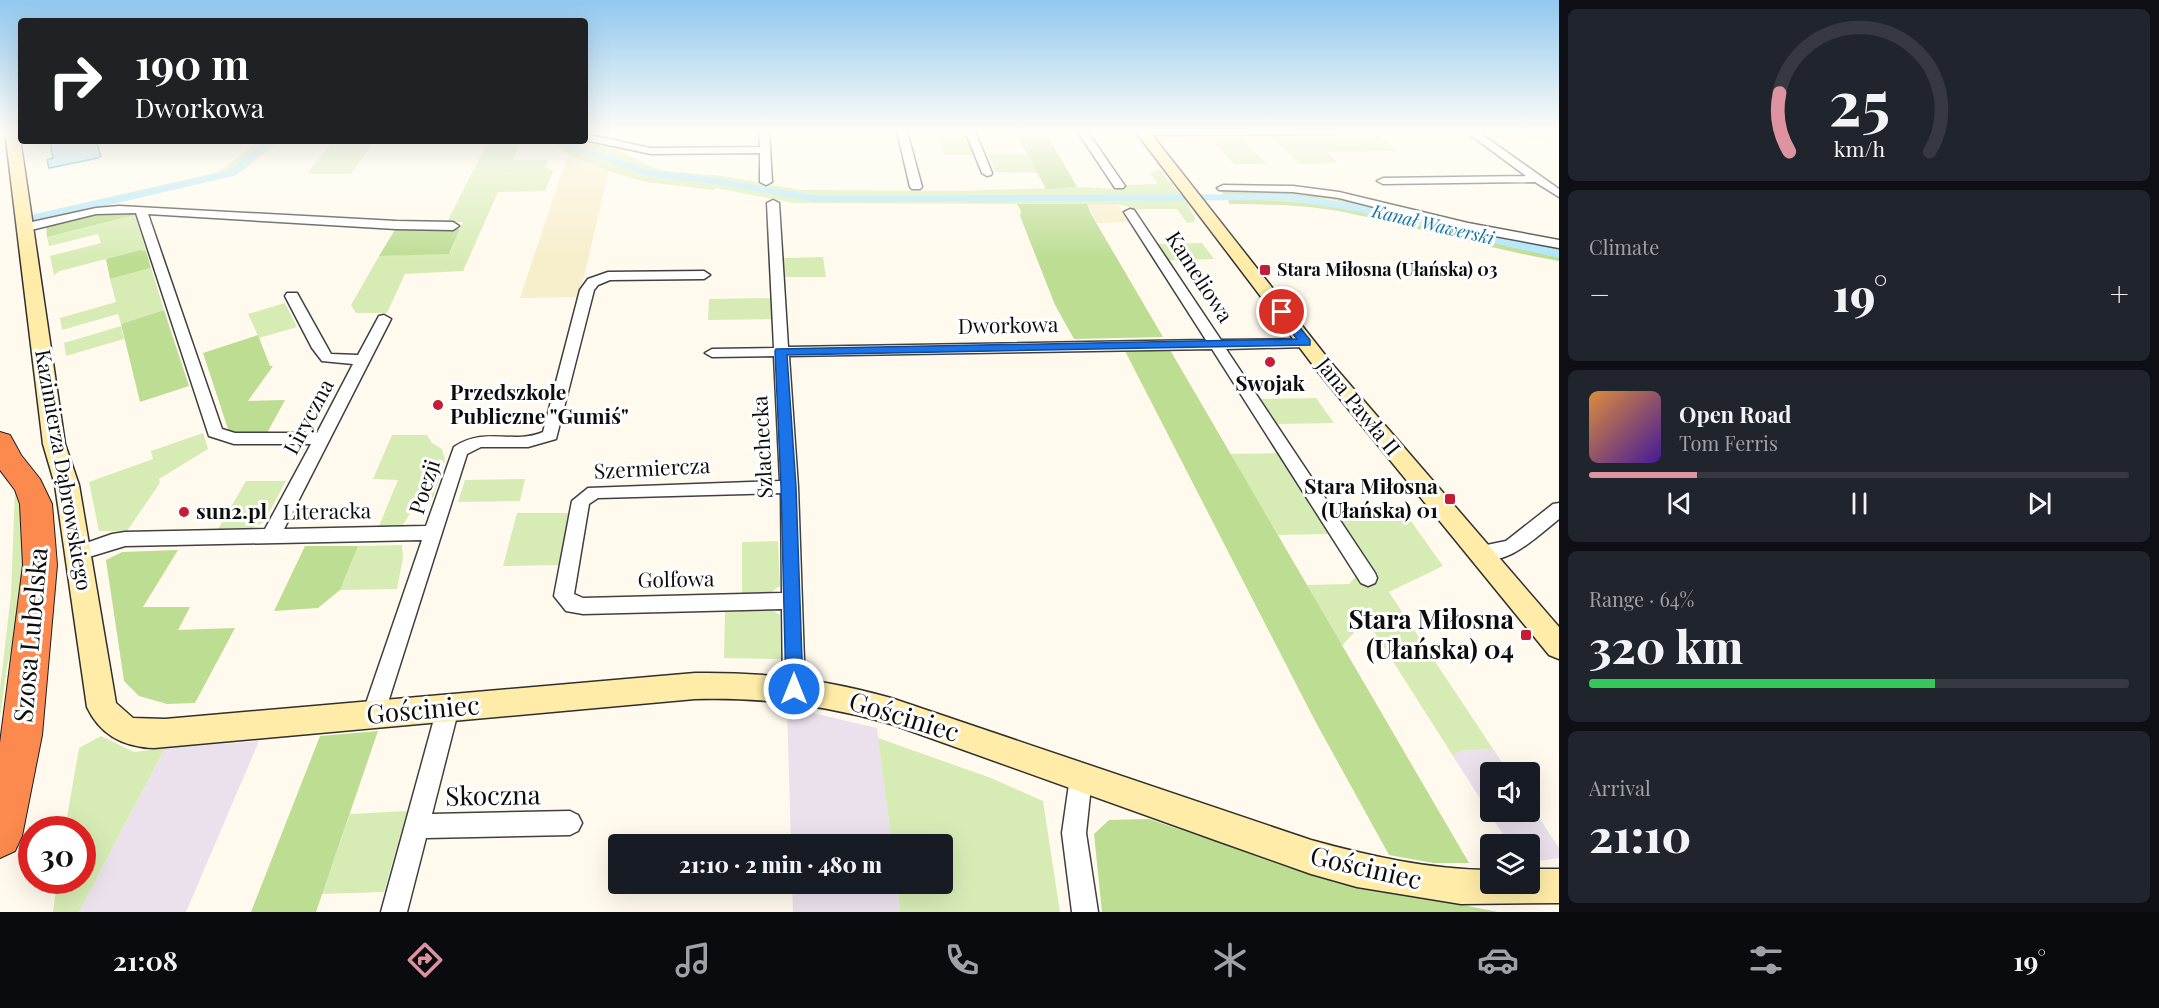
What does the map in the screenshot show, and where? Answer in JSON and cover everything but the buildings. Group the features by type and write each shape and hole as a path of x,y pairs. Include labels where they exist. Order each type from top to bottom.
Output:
{"highway":[{"name":"Szosa Lubelska","path":"0,442 9,460 29,487 36,504 40,565 22,735 0,836"}],"street":[{"name":"Kazimierza Dąbrowskiego","path":"19,174 54,444 67,485 102,707 109,718 127,730 140,734 157,734"},
{"path":"766,174 766,182"},
{"path":"913,174 916,187"},
{"path":"1111,174 1119,186"},
{"name":"Jana Pawła II","path":"1174,174 1306,343 1559,647"},
{"path":"1529,174 1559,194"},
{"path":"1383,181 1537,179"},
{"path":"1223,188 1293,189 1339,195 1468,227 1559,244"},
{"name":"Szlachecka","path":"773,203 789,487 794,689"},
{"path":"141,210 215,432 234,439 321,438"},
{"path":"27,227 96,211 141,210 396,225 453,226"},
{"name":"Kameliowa","path":"1130,212 1368,578"},
{"name":"Poezji","path":"373,714 460,451 475,442 536,441 552,433 586,291 593,282 608,276 704,274"},
{"path":"292,296 319,348 327,358 363,360"},
{"name":"Liryczna","path":"272,536 384,319"},
{"name":"Dworkowa","path":"712,353 1306,343"},
{"name":"Szermiercza","path":"564,596 581,501 594,492 789,487"},
{"path":"1479,553 1504,550 1516,544 1559,509"},
{"name":"Literacka","path":"79,553 111,541 125,539 434,533"},
{"name":"Golfowa","path":"564,596 573,605 583,606 792,601"},
{"name":"Gościniec","path":"157,734 695,686 794,689 870,705 1311,857 1357,870 1461,887 1559,886"},
{"name":"Skoczna","path":"394,912 447,708"},
{"path":"1081,777 1074,833 1085,912"},
{"name":"Skoczna","path":"418,826 570,823"}],"shaded area":[{"path":"561,174 608,174 579,297 520,298"},
{"path":"1087,204 1118,204 1130,222 1096,223"},
{"path":"787,707 877,728 891,834 791,834"},
{"path":"259,741 186,912 79,912 88,894 96,894 96,880 165,748"},
{"path":"1493,749 1502,762 1480,762 1480,798 1453,756 1459,751"},
{"path":"1540,819 1559,848 1559,858 1540,861 1540,834 1503,834 1495,822 1540,822"},
{"path":"792,894 898,894 900,912 793,912"}],"green space":[{"path":"212,174 237,174 44,220 44,212"},
{"path":"472,174 552,174 545,191 498,192 463,271 405,274 387,313 356,313 351,305 379,256 450,253 463,222 447,222"},
{"path":"618,174 723,176 801,190 958,191 1083,187 1112,189 1111,186 1158,184 1150,174 1163,174 1186,201 1195,218 1194,222 1187,223 1177,209 1135,209 1118,204 794,203 715,188 714,190 646,182"},
{"path":"1038,174 1069,174 1077,187 1046,189"},
{"path":"1221,191 1293,193 1347,201 1559,248 1559,251 1330,199 1223,194"},
{"path":"1223,194 1305,197 1361,205 1502,240 1559,251 1559,256 1339,207 1270,200 1228,199"},
{"path":"1228,199 1270,200 1339,207 1559,256 1559,261 1348,213 1319,208 1229,204"},
{"path":"1017,204 1087,204 1163,337 1074,339 1055,305"},
{"path":"104,212 135,215 47,237 46,226"},
{"path":"135,215 146,251 140,250 60,271 54,275 50,256 101,243 98,234 49,246 47,237"},
{"path":"396,228 460,229 449,254 379,256"},
{"path":"1202,243 1214,259 1168,260 1158,244"},
{"path":"140,250 146,251 151,268 110,279 106,259"},
{"path":"823,257 826,277 785,277 784,258"},
{"path":"151,268 164,310 121,324 118,314 62,330 60,318 116,302 110,279"},
{"path":"771,298 772,319 708,320 709,299"},
{"path":"285,303 297,327 259,338 248,314"},
{"path":"164,310 189,386 140,402 121,324"},
{"path":"121,326 124,339 66,356 64,343"},
{"path":"258,335 270,366 273,366 248,401 285,400 267,433 237,434 228,429 203,353"},
{"path":"1170,350 1469,863 1433,863 1389,855 1314,719 1125,351"},
{"path":"1316,398 1334,423 1278,424 1261,399"},
{"path":"203,433 208,449 159,479 160,483 127,531 99,531 89,482 153,459 151,451"},
{"path":"392,435 427,435 432,443 442,449 445,460 433,498 417,502 403,525 379,526 398,480 373,479"},
{"path":"1278,453 1330,534 1278,535 1230,454"},
{"path":"525,479 520,501 458,502 465,480"},
{"path":"246,481 286,481 264,522 252,528 218,529"},
{"path":"18,490 29,552 26,585 7,667 0,717 0,688 11,594 15,491"},
{"path":"1401,507 1443,566 1389,592 1493,749 1459,751 1453,756 1366,619 1342,646 1307,585 1349,584 1357,575 1378,575 1334,509"},
{"path":"517,513 570,513 559,565 503,566"},
{"path":"778,541 780,586 771,592 742,593 742,542"},
{"path":"402,545 403,558 397,589 340,590 358,546"},
{"path":"305,546 358,546 340,590 318,608 274,611"},
{"path":"178,550 143,607 190,607 178,630 235,628 195,703 167,704 139,696 124,681 106,560 122,552"},
{"path":"772,610 780,615 781,659 724,658 725,612"},
{"path":"378,731 316,912 251,912 320,736"},
{"path":"101,736 134,752 165,748 96,880 96,816 67,816 79,748"},
{"path":"878,738 991,778 1043,801 1060,912 900,912 898,894 953,894 953,834 891,834"},
{"path":"407,811 384,892 322,894 350,814"},
{"path":"1149,819 1318,876 1498,912 1102,912 1094,834 1109,820"},
{"path":"55,894 88,894 79,912 53,912"}],"waterway":[{"name":"Kanał Wawerski","path":"35,218 230,174"},
{"name":"Kanał Wawerski","path":"650,174 716,181 817,199 1287,197 1355,207 1559,254"}],"place":[{"name":"Stara Miłosna (Ułańska) 03","path":"1265,270"},
{"name":"Swojak","path":"1270,362"},
{"name":"Przedszkole Publiczne \"Gumiś\"","path":"438,405"},
{"name":"Stara Miłosna (Ułańska) 01","path":"1450,499"},
{"name":"sun2.pl","path":"184,512"},
{"name":"Stara Miłosna (Ułańska) 04","path":"1526,635"}],"route":[{"path":"794,689 789,487 781,351 1306,343 1282,312"}]}
